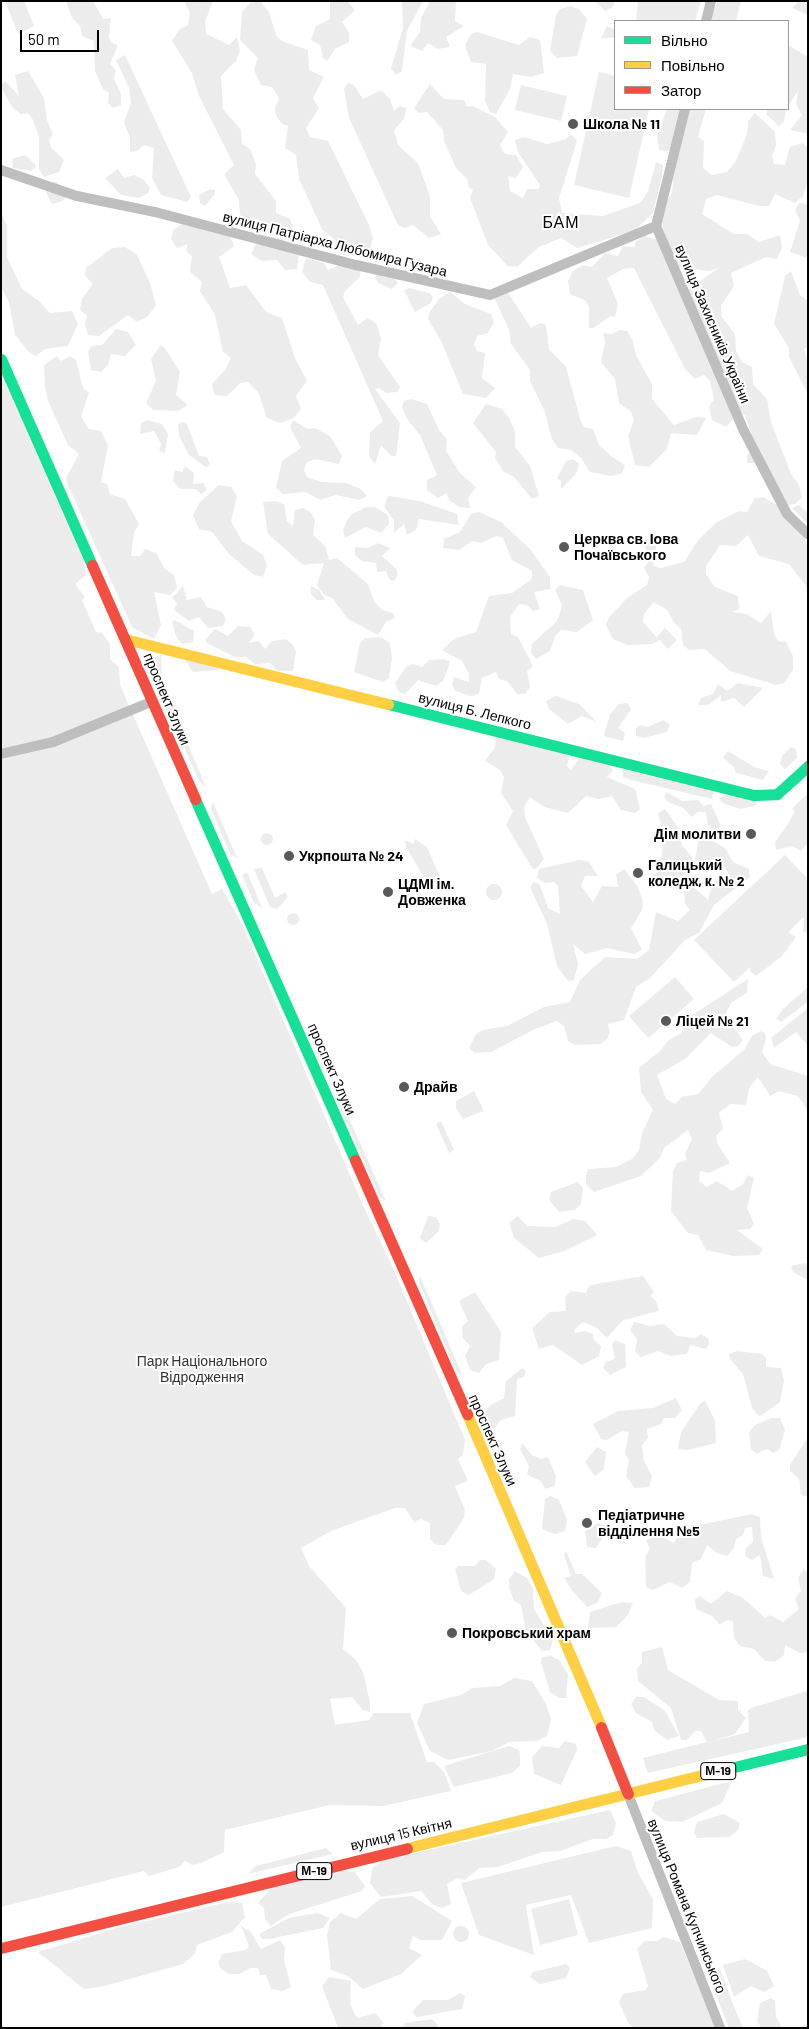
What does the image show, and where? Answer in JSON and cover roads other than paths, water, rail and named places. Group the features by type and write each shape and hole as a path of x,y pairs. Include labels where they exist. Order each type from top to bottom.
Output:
{"main road":[{"name":"проспект Злуки","path":"1,359 559,1623 628,1794"},
{"name":"вулиця Б. Лепкого","path":"125,639 754,795 777,794 808,766"},
{"name":"вулиця 15 Квітня","path":"1,1948 808,1749"}],"street":[{"path":"706,20 711,1"},
{"path":"656,226 685,110"},
{"name":"вулиця Патріарха Любомира Гузара","path":"1,170 77,196 155,212 356,265 490,295 656,226"},
{"name":"вулиця Захисників України","path":"656,226 744,431 787,514 808,534"},
{"path":"1,754 53,742 152,702"},
{"name":"вулиця Романа Купчинського","path":"628,1794 720,2028"}],"place":[{"name":"Школа № 11","path":"573,124"},
{"name":"Церква св. Іова Почаївського","path":"564,547"},
{"name":"Дім молитви","path":"751,834"},
{"name":"Укрпошта № 24","path":"289,856"},
{"name":"Галицький коледж, к. № 2","path":"638,873"},
{"name":"ЦДМІ ім. Довженка","path":"388,892"},
{"name":"Ліцей № 21","path":"666,1021"},
{"name":"Драйв","path":"404,1087"},
{"name":"Педіатричне відділення №5","path":"587,1523"},
{"name":"Покровський храм","path":"452,1633"}],"district":[{"name":"БАМ","path":"561,222"}],"park label":[{"name":"Парк Національного Відродження","path":"202,1369"}]}
